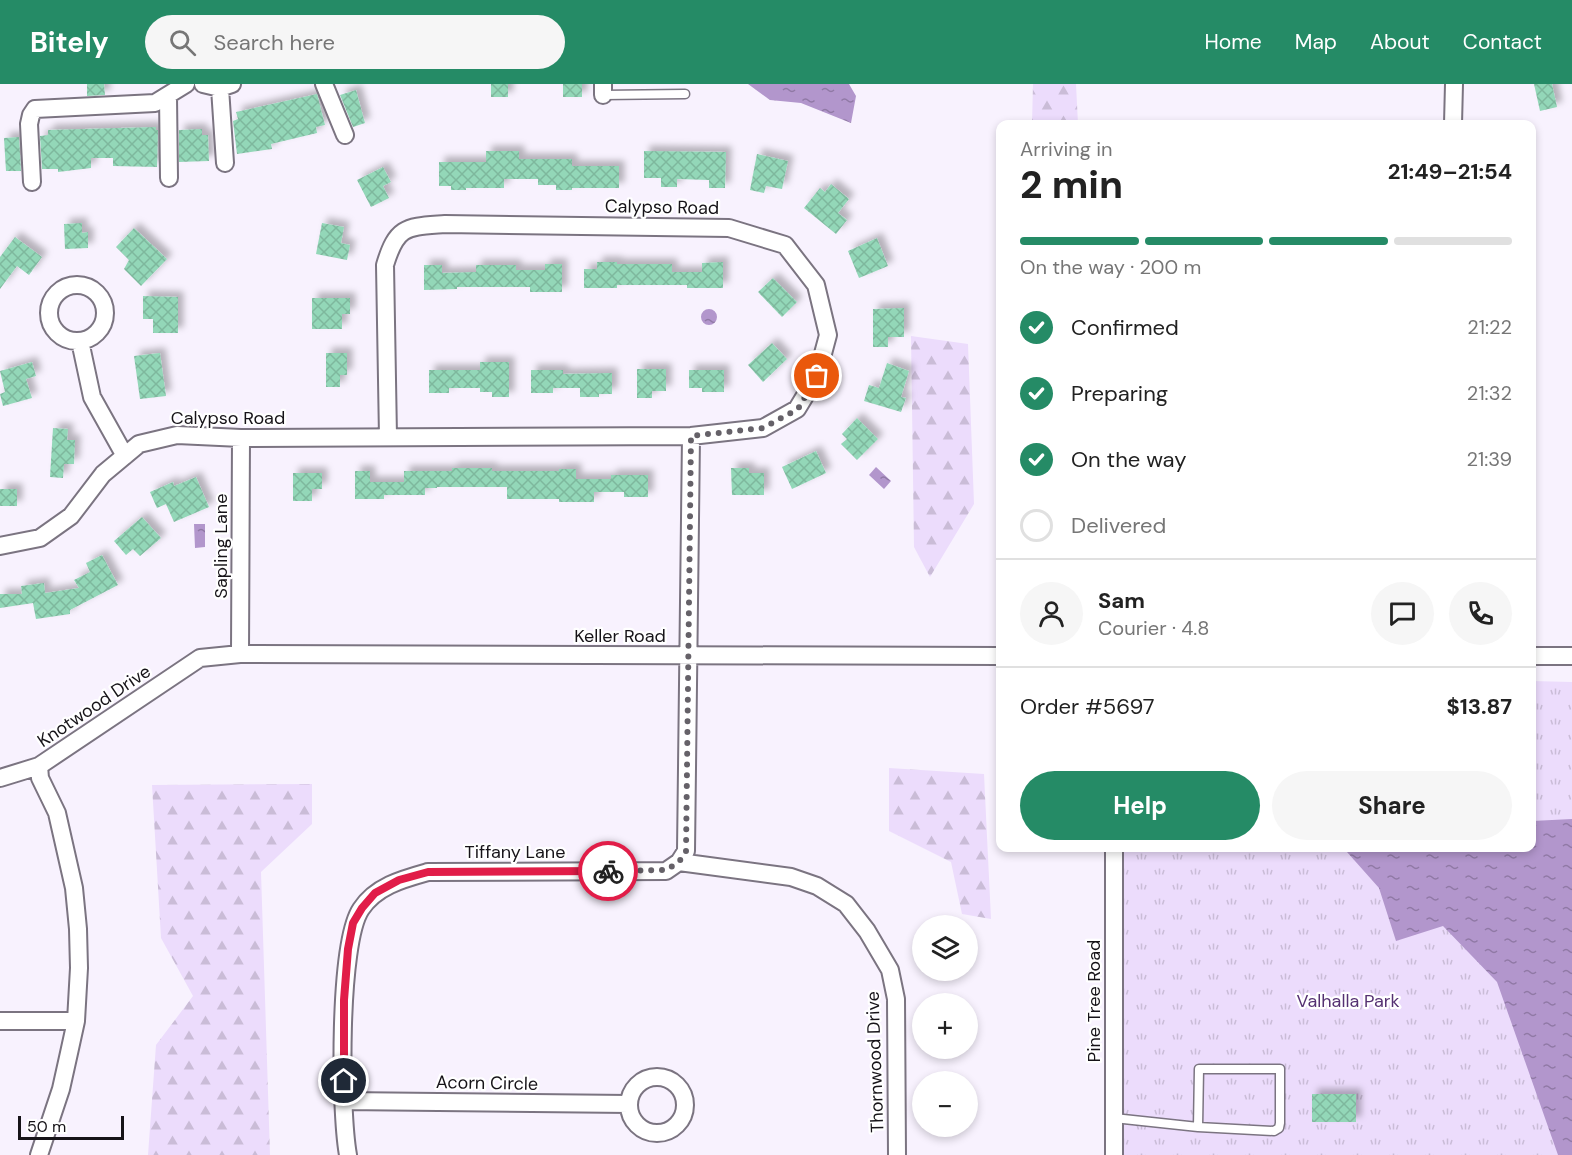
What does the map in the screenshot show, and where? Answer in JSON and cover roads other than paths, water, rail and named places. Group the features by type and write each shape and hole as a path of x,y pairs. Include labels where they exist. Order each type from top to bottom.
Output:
{"street":[{"path":"32,182 29,124 31,115 36,110 155,104 186,84"},
{"path":"203,84 213,88 226,86 225,164"},
{"path":"324,84 345,135"},
{"path":"1453,120 1454,84"},
{"path":"168,97 169,178"},
{"name":"Calypso Road","path":"0,546 40,538 71,516 103,474 139,444 177,435 241,438 691,436 763,428 798,409 817,376 828,335 816,285 785,245 729,228 445,224 409,227 392,243 385,265 388,437"},
{"path":"80,341 92,398 125,456"},
{"path":"679,862 686,851 687,839 691,436"},
{"name":"Sapling Lane","path":"240,654 241,438"},
{"name":"Keller Road","path":"240,654 996,656"},
{"name":"Knotwood Drive","path":"39,1155 61,1089 76,1021 79,968 74,888 57,813 40,778 39,766 200,658 240,654"},
{"path":"1536,656 1572,656"},
{"path":"0,778 39,766"},
{"name":"Pine Tree Road","path":"1114,852 1114,1155"},
{"name":"Tiffany Lane","path":"348,1155 343,1101 344,1000 348,949 353,923 375,893 399,880 428,872 666,870 679,862"},
{"name":"Thornwood Drive","path":"679,862 791,877 817,885 846,904 867,931 890,970 896,999 897,1155"},
{"path":"0,1021 76,1021"},
{"name":"Acorn Circle","path":"343,1101 629,1104"}],"lane":[{"path":"603,89 685,94"},
{"path":"1114,1118 1198,1127 1269,1132 1279,1128 1280,1069 1199,1069 1198,1127"}],"water":[{"path":"748,84 849,84 856,96 851,123 801,103 770,100"},
{"path":"709,309 717,317 709,325 701,317"},
{"path":"876,467 891,481 884,489 869,475"},
{"path":"194,524 205,524 205,547 195,548"},
{"path":"1572,819 1572,1155 1558,1155 1497,982 1443,926 1396,941 1379,888 1347,852 1536,852 1536,821"}],"park label":[{"name":"Valhalla Park","path":"1348,1001"}]}
